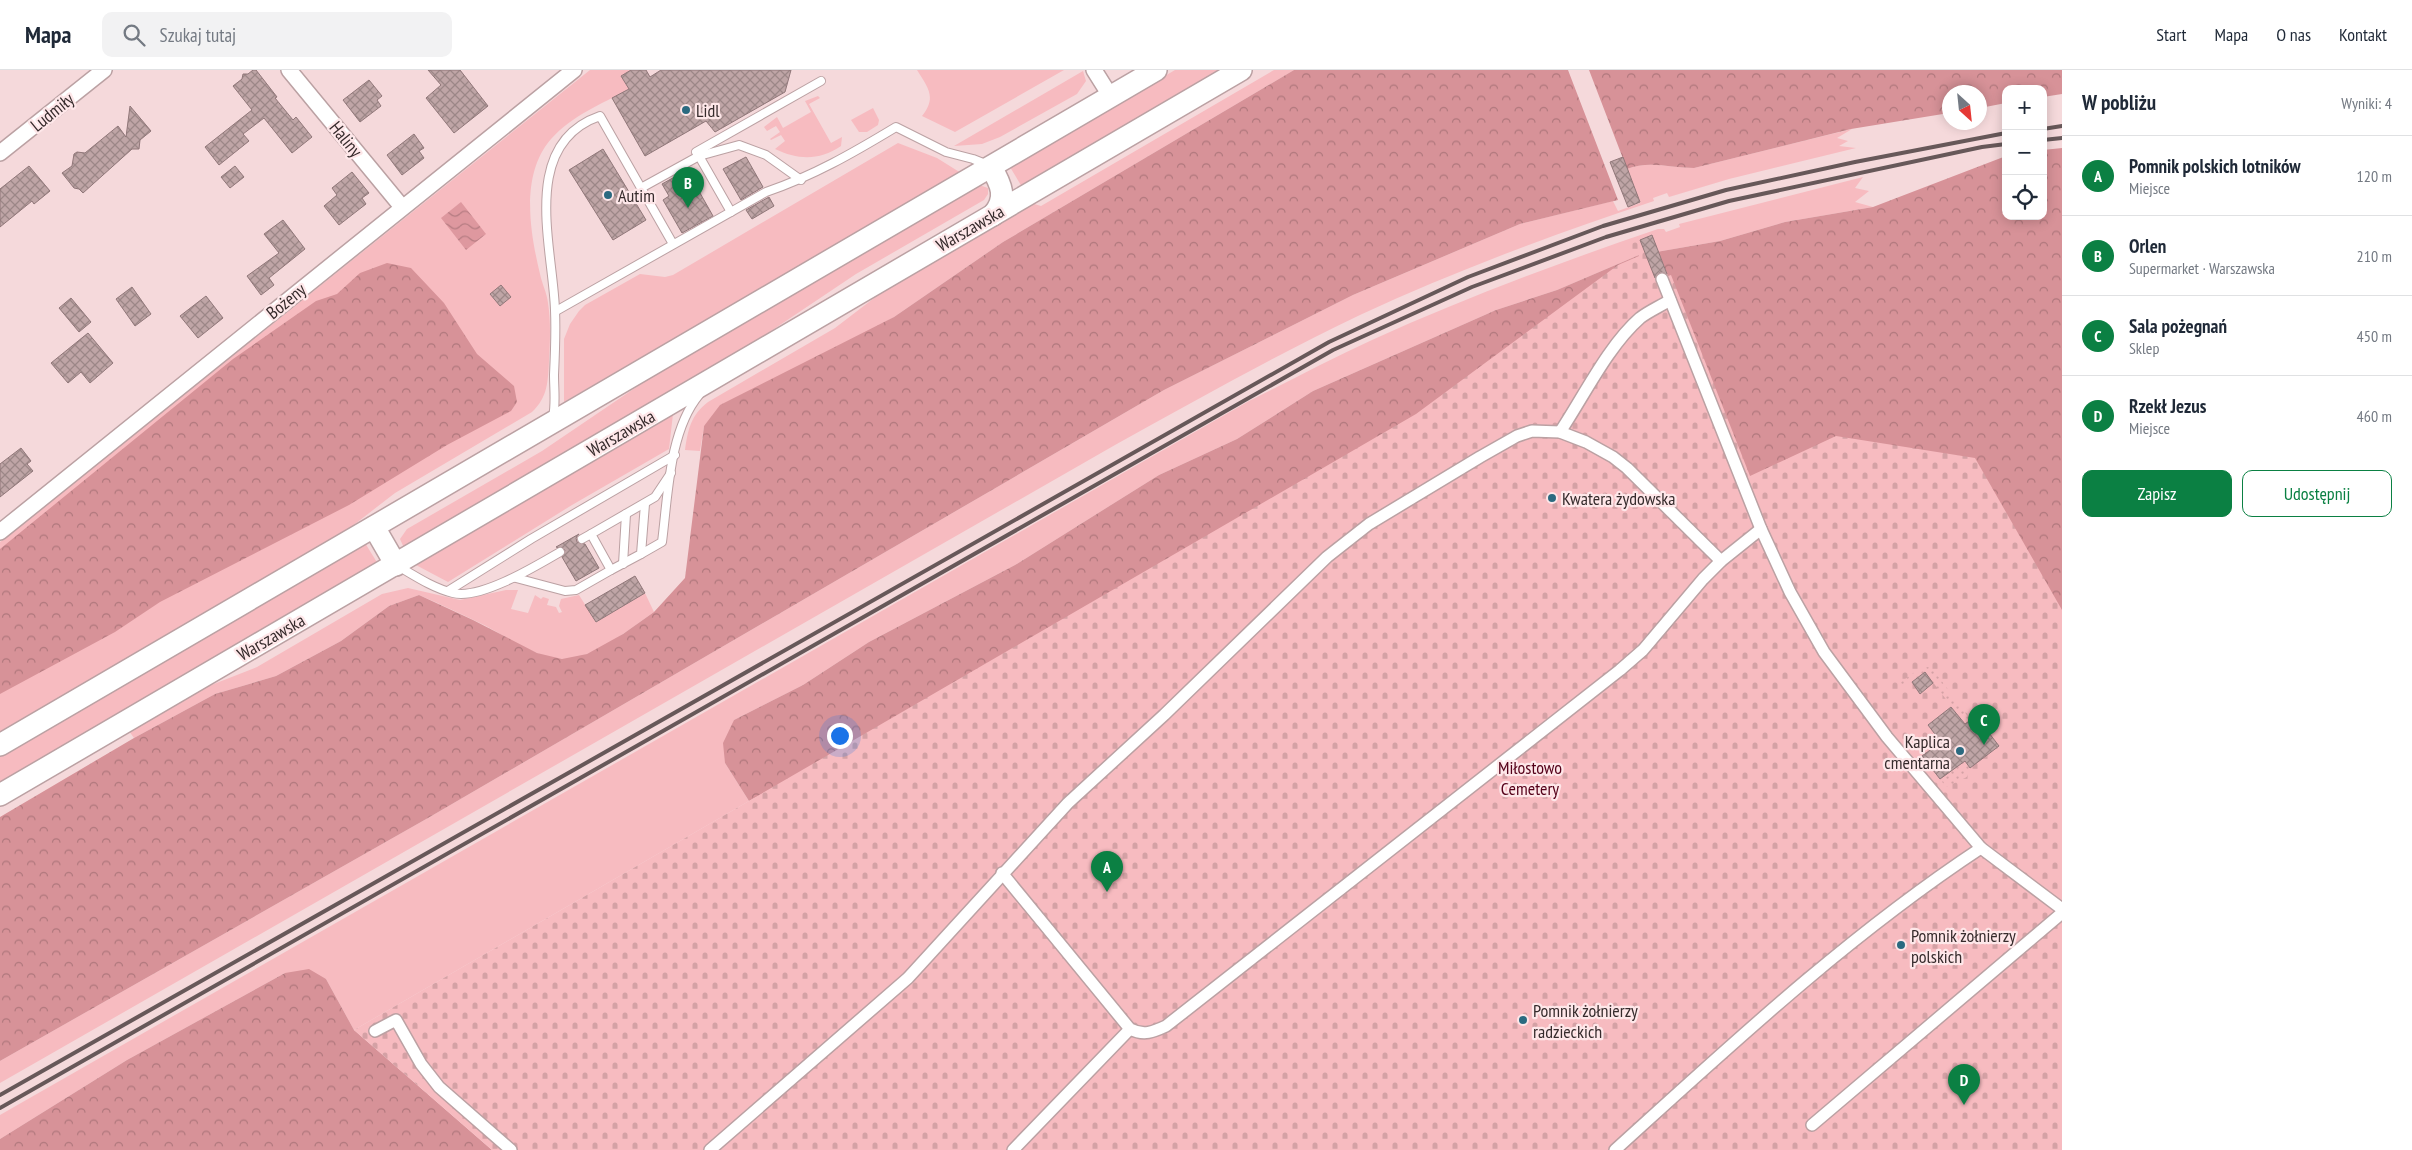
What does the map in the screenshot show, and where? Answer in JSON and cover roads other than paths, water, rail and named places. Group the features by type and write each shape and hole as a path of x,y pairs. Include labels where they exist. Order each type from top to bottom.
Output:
{"main road":[{"path":"0,745 1156,70"},
{"name":"Warszawska","path":"0,795 1241,70"},
{"path":"991,166 1001,184 1003,192 1002,202 993,215"},
{"path":"374,527 396,565"}],"street":[{"name":"Ludmiły","path":"0,153 104,70"},
{"name":"Haliny","path":"289,70 402,207"},
{"name":"Bożeny","path":"0,532 574,70"},
{"path":"1094,70 1110,97"},
{"path":"1662,279 1761,529 1790,592 1824,652 1887,737 1981,848 2062,909"},
{"path":"1560,432 1611,352 1641,317 1670,300"},
{"path":"710,1150 908,978 1068,803 1158,721 1254,627 1339,548 1369,524 1419,493 1517,436 1532,431 1560,432 1586,442 1613,457 1633,474 1721,561"},
{"path":"1002,873 1130,1029 1143,1034 1166,1026 1620,670 1643,650 1685,598 1721,561 1761,529"},
{"path":"1616,1150 1688,1084 1880,920 1981,848"},
{"path":"1812,1125 2062,913"},
{"path":"375,1031 396,1020 421,1064 438,1087 511,1150"},
{"path":"1013,1150 1130,1029"}],"lane":[{"path":"731,212 696,152 821,81"},
{"path":"543,428 554,415 556,311 547,216 549,176 553,160 563,139 584,121 600,116 673,244"},
{"path":"556,311 766,192 801,180 838,162 896,127 946,152 973,158 991,166"},
{"path":"641,188 699,156 739,145 766,155 801,180"},
{"path":"516,578 565,591 576,590 662,542 671,473 684,417 699,394 716,378"},
{"path":"448,591 539,534 675,456"},
{"path":"582,539 655,497 671,473"},
{"path":"641,554 645,504"},
{"path":"623,564 626,514"},
{"path":"591,534 611,570"},
{"path":"396,565 422,580 448,591 454,593 471,592 516,578 560,552"}],"water":[{"path":"461,202 486,234 466,250 441,218"}],"railway":[{"path":"2047,128 2062,126"},
{"path":"0,1095 1329,342 1468,277 1603,226 1726,190 1855,162 2002,134"},
{"path":"2047,140 2062,138"},
{"path":"0,1108 1333,350 1472,287 1606,237 1729,201 1982,147 2002,144"}],"place":[{"name":"Lidl","path":"686,110"},
{"name":"Autim","path":"608,195"},
{"name":"Orlen","path":"688,208"},
{"name":"Kwatera żydowska","path":"1552,498"},
{"name":"Sala pożegnań","path":"1984,745"},
{"name":"Kaplica cmentarna","path":"1960,751"},
{"name":"Pomnik polskich lotników","path":"1107,892"},
{"name":"Pomnik żołnierzy polskich","path":"1901,945"},
{"name":"Pomnik żołnierzy radzieckich","path":"1523,1020"},
{"name":"Rzekł Jezus","path":"1964,1105"}],"park label":[{"name":"Miłostowo Cemetery","path":"1530,778"}]}
